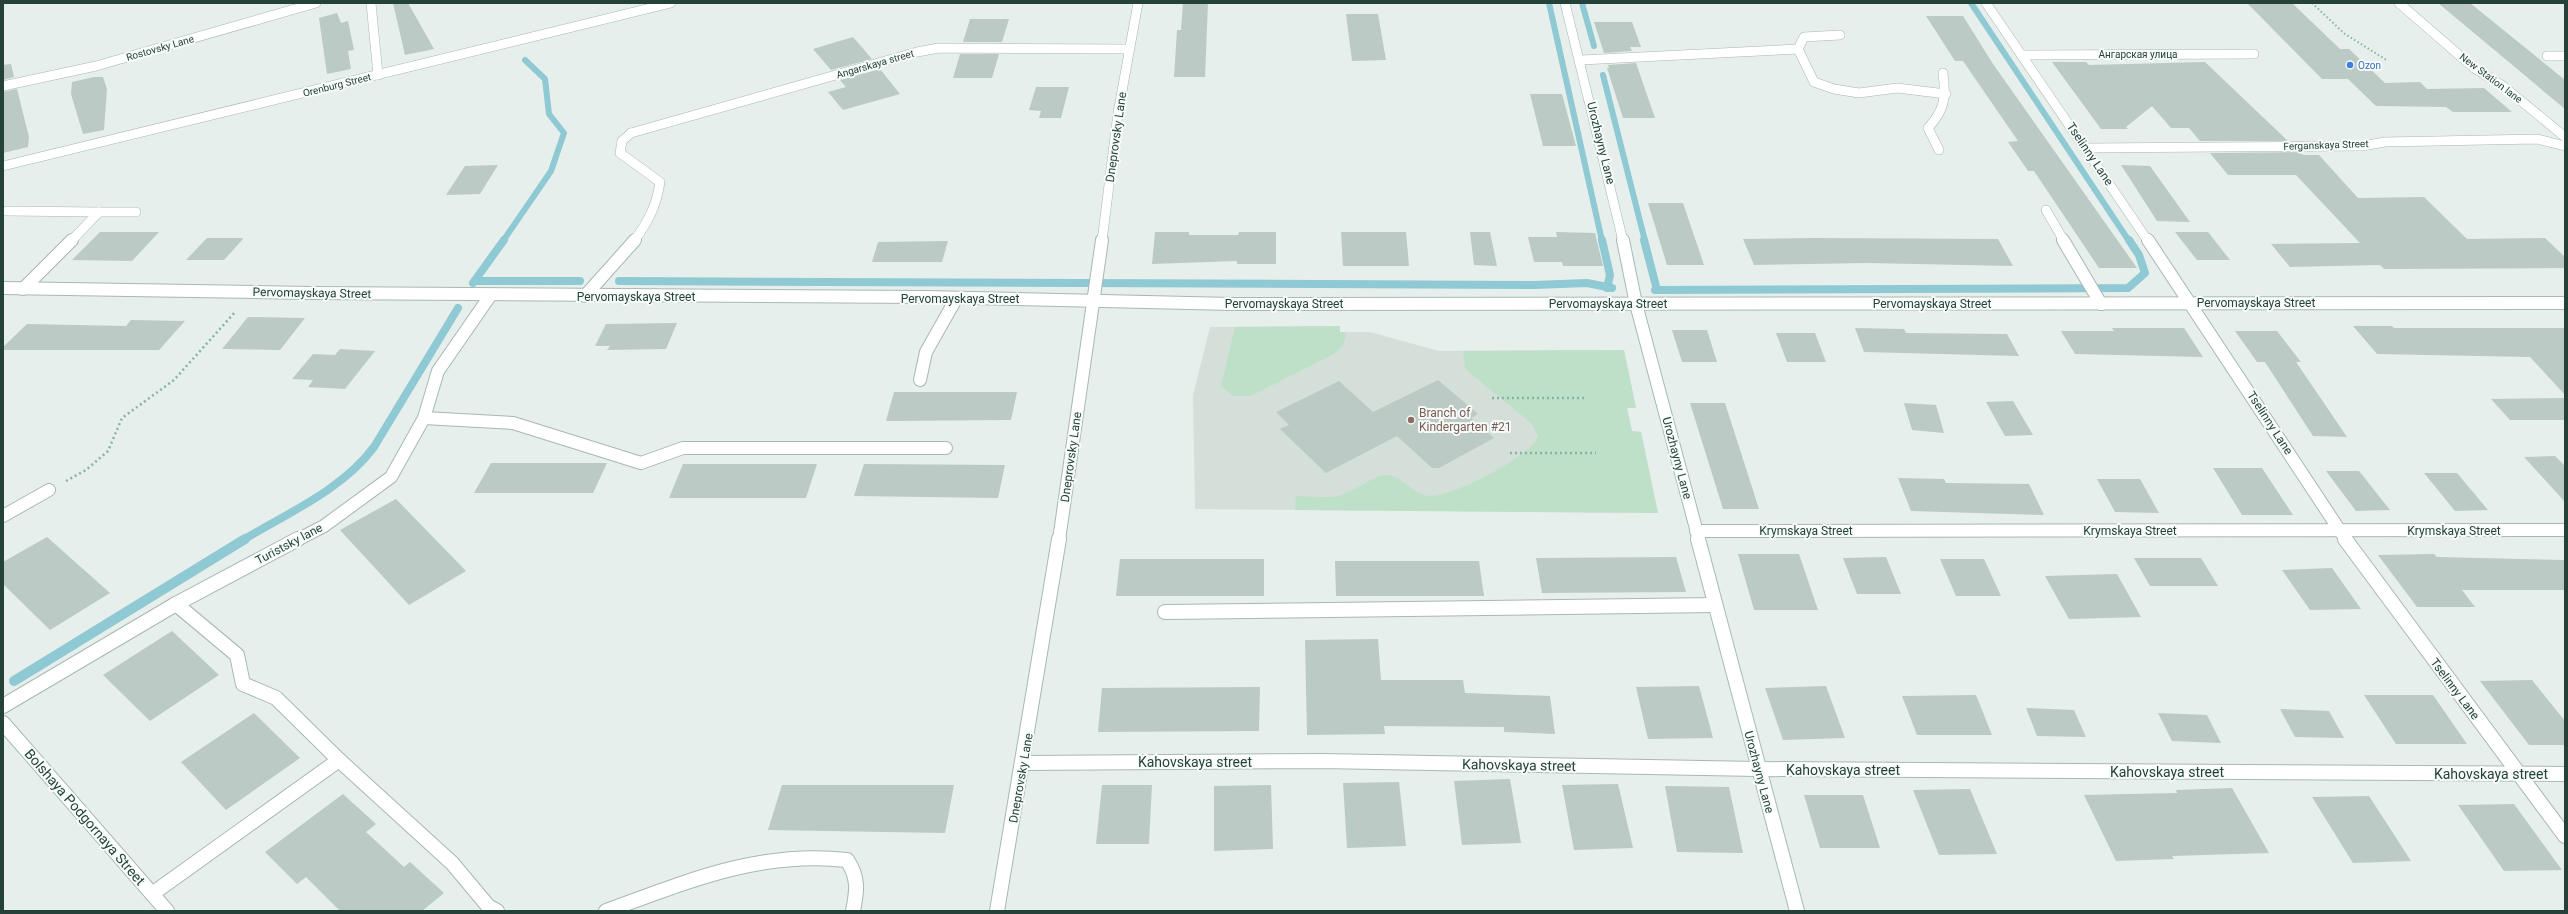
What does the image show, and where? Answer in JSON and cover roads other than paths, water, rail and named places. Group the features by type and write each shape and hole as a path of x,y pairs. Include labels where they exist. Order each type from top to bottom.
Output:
{"street":[{"name":"Rostovsky Lane","path":"3,86 96,66 316,3"},
{"path":"371,3 378,75"},
{"name":"Orenburg Street","path":"3,166 671,3"},
{"name":"Dneprovsky Lane","path":"997,911 1025,763 1094,299 1127,49 1138,3"},
{"name":"Urozhayny Lane","path":"1565,3 1581,60 1619,219 1636,304 1758,769 1797,911"},
{"name":"Tselinny Lane","path":"1986,3 2191,303 2340,532 2565,836"},
{"name":"New Station lane","path":"2399,3 2474,68 2503,86 2565,137"},
{"path":"1798,49 1804,36 1840,35"},
{"name":"Angarskaya street","path":"585,296 643,229 653,213 660,195 660,182 620,153 619,147 623,138 631,133 910,54 939,48 1127,49"},
{"path":"1581,60 1689,54 1720,50 1798,49"},
{"path":"1798,49 1814,82 1834,89 1859,93 1897,88 1946,94"},
{"name":"Ангарская улица","path":"2021,55 2254,54"},
{"path":"2547,56 2565,56"},
{"path":"1939,150 1928,128 1943,111 1947,99 1943,73"},
{"name":"Ferganskaya Street","path":"2086,148 2362,146 2385,142 2537,139 2565,146"},
{"path":"2046,210 2101,304"},
{"path":"7,211 136,212"},
{"path":"23,289 98,212"},
{"name":"Pervomayskaya Street","path":"3,288 490,296 1094,299 1232,304 2565,303"},
{"name":"Turistsky lane","path":"3,706 176,604 324,526 392,477 424,418 438,371 490,296"},
{"path":"920,380 926,352 956,299"},
{"path":"424,418 513,423 640,463 683,448 946,448"},
{"path":"3,516 49,490"},
{"name":"Krymskaya Street","path":"1696,531 2340,532 2565,530"},
{"path":"176,604 237,654 243,684 276,698 339,760 452,863 489,910"},
{"path":"1165,612 1715,605"},
{"name":"Bolshaya Podgornaya Street","path":"3,723 167,911"},
{"path":"152,894 339,760"},
{"name":"Kahovskaya street","path":"1025,763 1322,761 1758,769 2565,774"},
{"path":"606,911 752,862 824,855 847,860 857,873 858,890 852,911"}],"waterway":[{"path":"1549,3 1602,241"},
{"path":"1582,3 1594,46"},
{"path":"1971,3 2129,241"},
{"path":"503,241 551,171 564,133 549,114 545,79 525,60"},
{"path":"1603,75 1645,241"},
{"path":"473,283 504,240"},
{"path":"1602,240 1610,275 1607,287"},
{"path":"1644,240 1657,290"},
{"path":"1657,290 2128,288 2145,273 2139,255 2129,240"},
{"path":"475,281 580,281"},
{"path":"619,281 1534,285 1587,283 1607,287"},
{"path":"1607,287 1612,288"},
{"path":"243,540 331,488 361,462 374,447 458,308"},
{"path":"14,681 245,539"}],"place":[{"name":"Ozon","path":"2350,65"},
{"name":"Branch of Kindergarten #21","path":"1411,420"}]}
